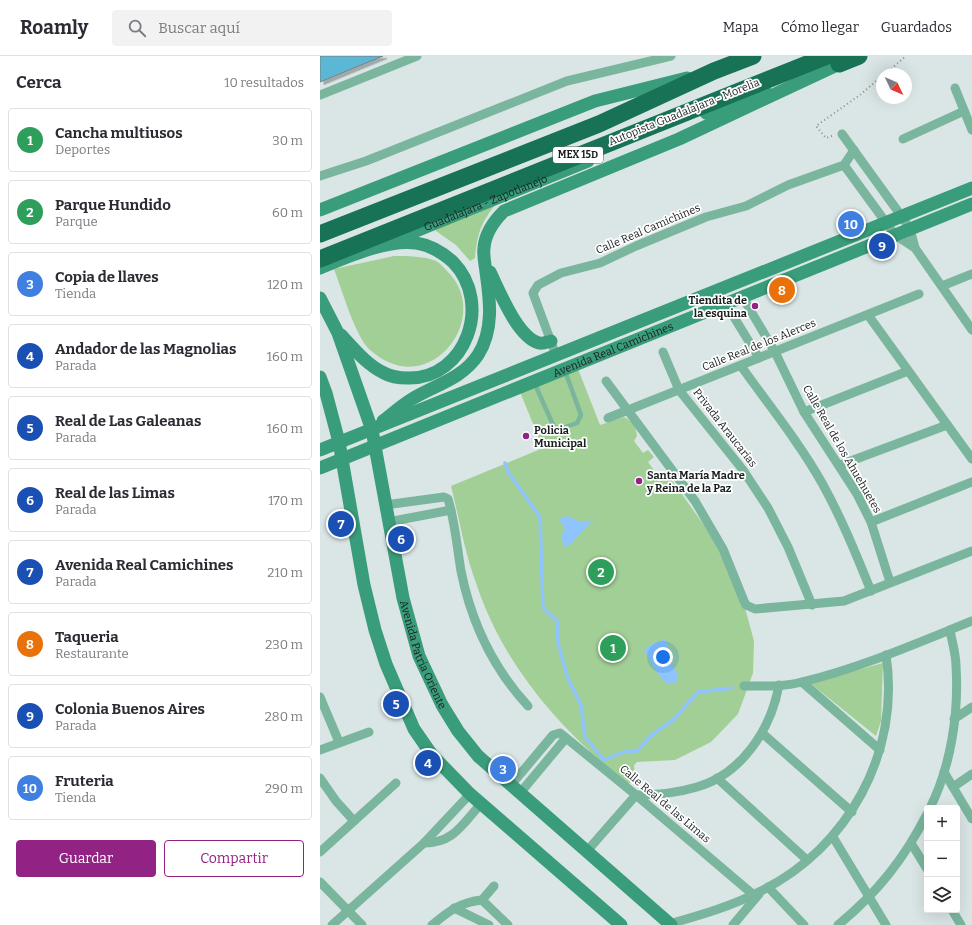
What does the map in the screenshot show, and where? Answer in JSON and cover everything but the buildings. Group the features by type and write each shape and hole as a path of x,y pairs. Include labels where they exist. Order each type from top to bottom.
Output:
{"highway":[{"name":"Autopista Guadalajara - Morelia","path":"322,233 599,124 714,71 753,56"},
{"name":"Autopista Guadalajara - Morelia","path":"323,262 833,60 859,56"}],"main road":[{"path":"342,459 372,430 413,398 457,376 477,356 484,343 490,317 490,303 484,249 489,230 496,219 512,206 625,162 833,60"},
{"name":"Guadalajara - Zapotlanejo","path":"379,246 833,60"},
{"path":"320,210 595,101 714,71"},
{"name":"Avenida Real Camichines","path":"320,450 972,188"},
{"name":"Avenida Real Camichines","path":"320,468 972,204"},
{"path":"323,262 379,246 417,243 435,250 454,263 466,281 471,293 472,315 469,330 464,342 453,359 438,370 422,377 399,377 384,373 375,367 338,332"},
{"path":"485,261 507,309 518,324 536,342 543,343 551,341"},
{"name":"Avenida Patria Oriente","path":"320,298 338,332 372,430 376,445 388,522 409,624 419,656 442,705 458,730 478,756 670,924"},
{"path":"322,387 339,442 364,585 375,630 386,664 414,729 432,755 470,794 621,925"}],"street":[{"path":"320,95 417,56"},
{"path":"320,176 366,160 567,81 667,57"},
{"path":"955,88 972,130"},
{"path":"903,139 964,111"},
{"path":"842,134 910,229 915,248 972,330"},
{"path":"854,150 844,165 895,235 915,248"},
{"name":"Calle Real Camichines","path":"556,355 533,292 538,284 561,273 600,263 636,246 706,217 746,206 788,185 844,165"},
{"path":"942,286 972,274"},
{"path":"718,291 759,358"},
{"name":"Calle Real de los Alerces","path":"608,418 919,294"},
{"name":"Calle Real de los Ahuehuetes","path":"742,296 775,352 804,412 840,465 871,522 890,582"},
{"path":"868,315 972,459"},
{"name":"Privada Araucarias","path":"663,352 679,390 746,474 768,508 788,548 812,605"},
{"path":"741,366 783,423 822,483 851,542 871,591"},
{"path":"804,412 908,371"},
{"path":"606,381 699,508 725,552 746,605 755,610 844,601 972,551"},
{"path":"840,465 947,425"},
{"path":"871,522 972,482"},
{"path":"385,506 444,497 448,500 466,596 478,629 503,675 528,706"},
{"path":"388,522 450,510"},
{"path":"744,686 779,685 802,682 886,655 972,621"},
{"path":"931,805 944,772 954,719 956,665 950,630"},
{"path":"670,924 727,906 760,892 807,860 832,837 852,812 872,773 880,750 886,719 888,696 889,676 886,655"},
{"path":"802,682 880,750"},
{"path":"587,851 636,795 676,792 698,787 717,778 734,766 763,734 772,715 779,685"},
{"path":"320,697 339,742"},
{"path":"954,719 972,707"},
{"path":"320,750 369,732"},
{"name":"Calle Real de las Limas","path":"515,789 556,732 566,738 636,795 804,925"},
{"path":"763,734 852,812"},
{"path":"515,789 566,738"},
{"path":"944,772 972,819"},
{"path":"953,787 972,774"},
{"path":"320,778 336,801 354,822"},
{"path":"717,778 807,860"},
{"path":"320,852 396,783"},
{"path":"332,925 424,843 470,794"},
{"path":"424,843 440,842 449,838 481,804"},
{"path":"838,925 877,890 911,843 924,819"},
{"path":"832,837 886,925"},
{"path":"911,843 924,864"},
{"path":"320,882 362,925"},
{"path":"432,925 454,908 465,903 482,900 494,886"},
{"path":"732,925 760,892"},
{"path":"482,900 508,925"},
{"path":"454,908 489,925"},
{"path":"954,913 961,925"}],"lane":[{"path":"534,382 554,427 560,430 577,423 581,415 564,370"}],"path":[{"path":"892,68 906,56"},
{"path":"842,134 826,138 816,126 860,95 876,81"}],"green space":[{"path":"495,205 480,229 475,258 470,261 456,245 436,231 437,227"},
{"path":"394,256 421,257 436,261 447,271 460,290 463,310 459,330 448,348 432,361 413,366 391,363 369,349 354,323 334,269"},
{"path":"578,369 600,425 624,417 630,421 636,430 637,436 634,441 643,453 648,450 654,457 648,462 659,477 666,475 669,476 708,531 727,564 745,608 754,641 753,673 738,714 711,742 675,760 637,762 634,765 635,777 630,783 627,783 578,740 556,717 517,667 486,611 471,569 451,486 543,448 520,392"},
{"path":"883,663 881,721 876,736 810,683"}],"water":[{"path":"568,516 580,522 593,520 571,544 564,547 561,536 565,529 559,519"},
{"path":"666,639 669,661 678,674 676,683 667,684 658,674 644,650 650,645"}],"waterway":[{"path":"505,463 508,472 540,517 543,608 557,621 558,643 568,679 581,705 585,737 604,760 624,752 637,751 653,734 673,720 698,692 732,688"}],"place":[{"name":"Fruteria","path":"851,224"},
{"name":"Colonia Buenos Aires","path":"882,246"},
{"name":"Taqueria","path":"782,290"},
{"name":"Tiendita de la esquina","path":"755,306"},
{"name":"Policia Municipal","path":"526,436"},
{"name":"Santa María Madre y Reina de la Paz","path":"639,481"},
{"name":"Avenida Real Camichines","path":"341,524"},
{"name":"Real de las Limas","path":"401,539"},
{"name":"Parque Hundido","path":"601,572"},
{"name":"Cancha multiusos","path":"613,648"},
{"name":"Real de Las Galeanas","path":"396,704"},
{"name":"Andador de las Magnolias","path":"428,763"},
{"name":"Copia de llaves","path":"503,769"}]}
